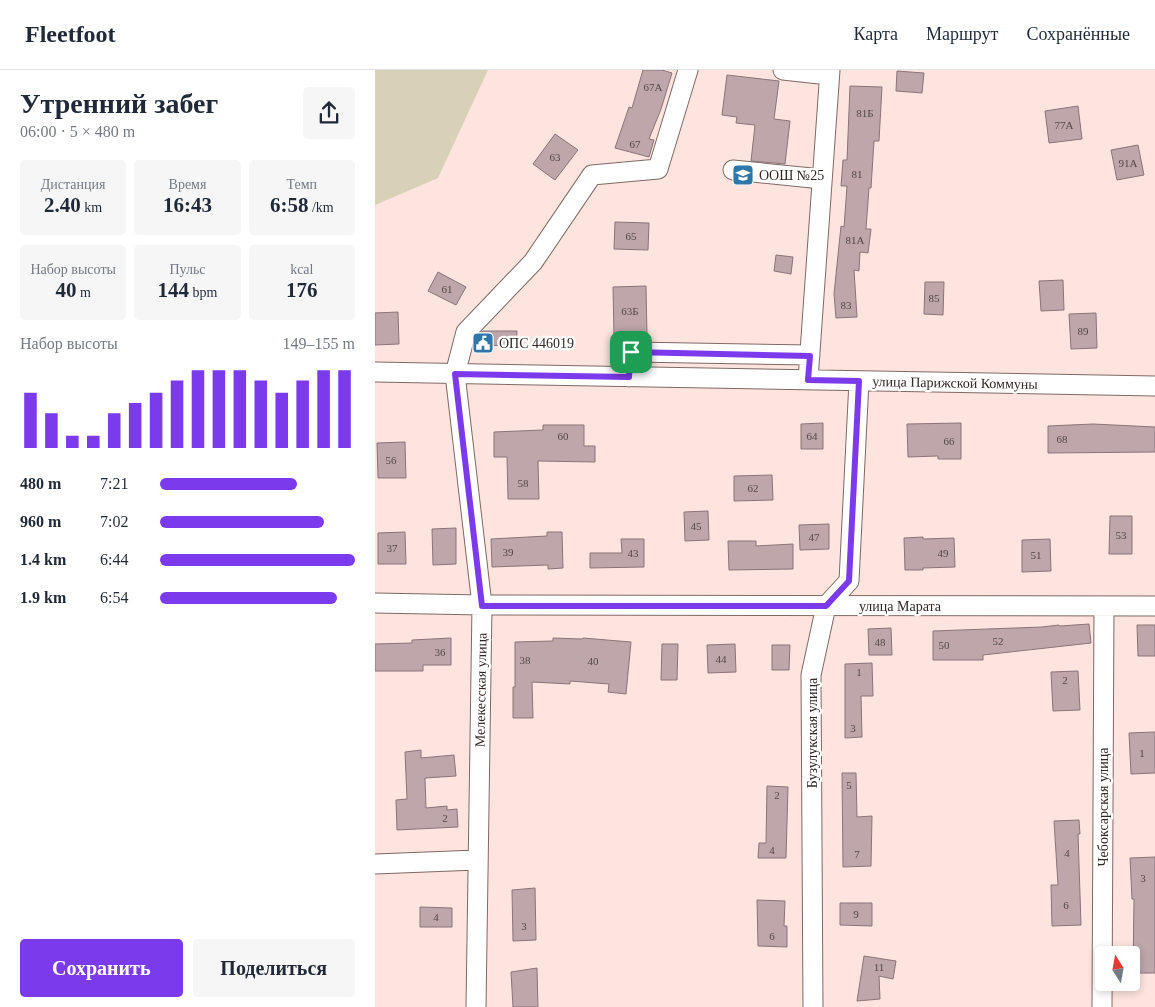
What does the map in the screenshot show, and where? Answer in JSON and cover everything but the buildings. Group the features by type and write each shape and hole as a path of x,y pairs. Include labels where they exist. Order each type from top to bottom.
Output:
{"street":[{"path":"455,374 466,332 533,262 592,176 658,169 688,70"},
{"path":"783,70 829,72 808,380"},
{"path":"733,170 822,179"},
{"path":"629,377 631,352 810,356"},
{"name":"улица Парижской Коммуны","path":"375,372 1155,386"},
{"name":"Мелекесская улица","path":"455,374 482,606 476,1007"},
{"path":"826,606 849,581 859,381"},
{"name":"улица Марата","path":"375,604 482,606 1155,606"},
{"name":"Бузулукская улица","path":"813,1007 811,675 826,606"},
{"name":"Чебоксарская улица","path":"1102,1007 1104,606"},
{"path":"375,864 477,860"}],"shaded area":[{"path":"375,70 488,70 438,178 375,205"}],"place":[{"name":"ООШ №25","path":"743,175"},
{"name":"ОПС 446019","path":"483,343"}],"route":[{"path":"631,352 810,356 808,380 859,381 849,581 826,606 482,606 455,374 629,377 631,352"}]}
